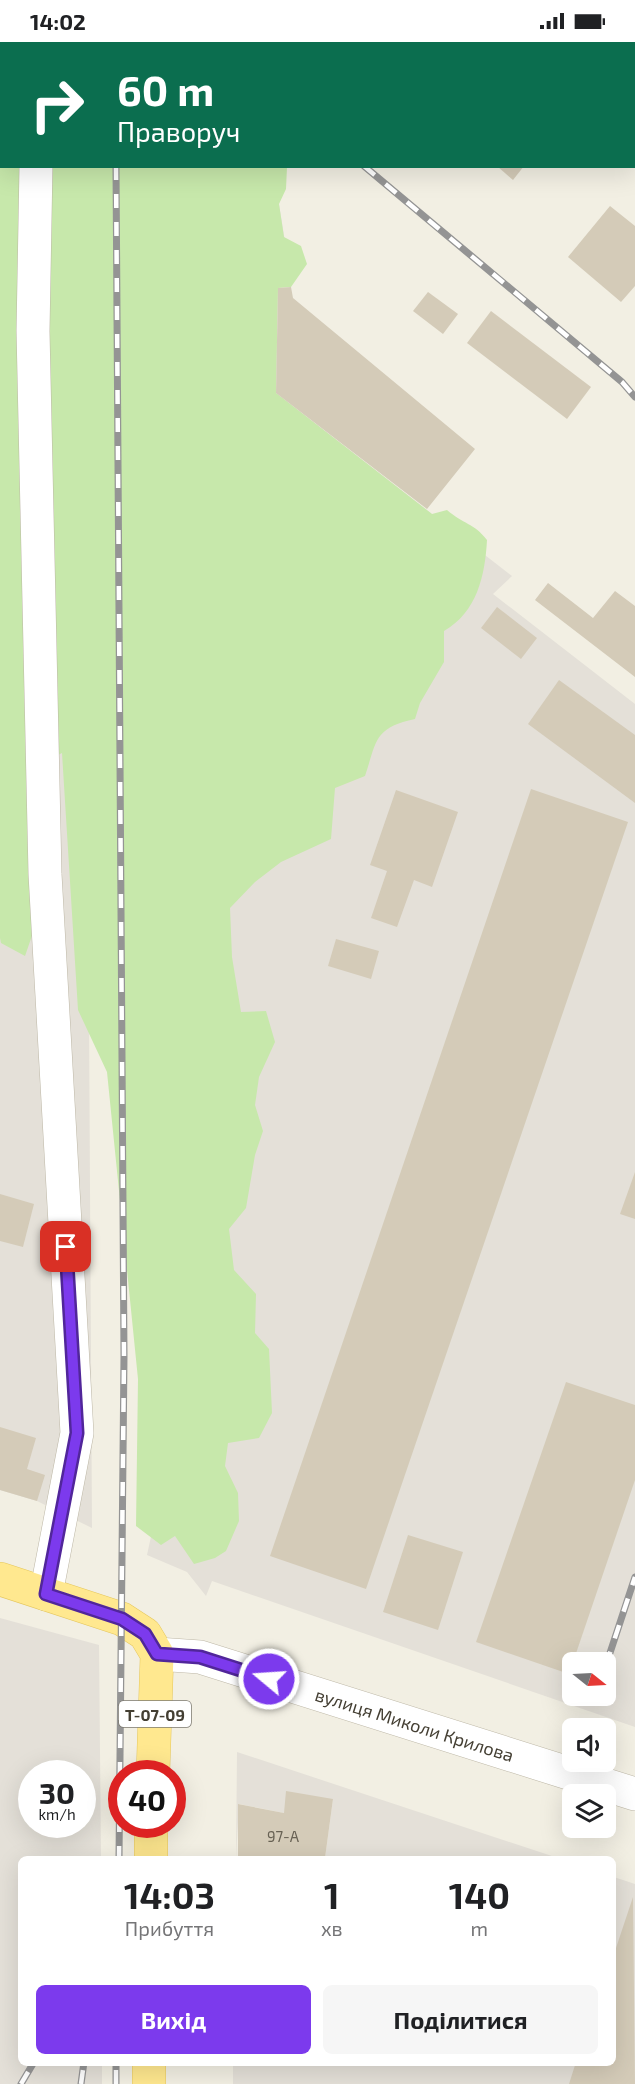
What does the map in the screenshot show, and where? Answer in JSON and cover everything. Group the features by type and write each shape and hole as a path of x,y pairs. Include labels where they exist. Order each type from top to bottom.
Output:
{"main road":[{"path":"0,1579 122,1619 145,1634 157,1654"},
{"name":"Т-07-09","path":"153,1760 157,1654"},
{"path":"151,1838 151,1856"},
{"path":"149,2066 149,2084"}],"street":[{"path":"36,168 34,342 45,874 77,1433 46,1594"},
{"name":"вулиця Миколи Крилова","path":"157,1654 200,1657 635,1794"}],"shaded area":[{"path":"0,168 84,168 92,1528 37,1501 0,1490"},
{"path":"273,168 289,266 278,273 276,393 512,576 493,594 635,704 635,1727 616,1720 616,1718 609,1718 574,1706 616,1706 616,1652 562,1652 562,1702 212,1581 206,1596 187,1572 147,1555 157,1509"},
{"path":"0,1618 99,1645 101,1856 18,1856 18,2066 102,2066 102,2084 0,2084"},
{"path":"237,1752 552,1856 325,1856 333,1799 284,1813 239,1804 236,1856"},
{"path":"616,1878 635,1884 635,2084 233,2084 233,2066 616,2066"}],"green space":[{"path":"0,168 287,168 286,189 279,204 284,237 301,246 307,264 291,287 278,288 276,393 432,514 447,510 478,530 487,540 484,567 477,592 464,614 444,631 444,662 420,703 415,719 384,731 375,745 365,776 335,788 331,839 281,862 255,882 230,908 232,957 241,1012 266,1011 275,1042 259,1077 255,1105 263,1131 255,1155 246,1208 229,1229 234,1270 256,1294 255,1333 269,1349 272,1413 259,1438 228,1443 225,1466 238,1493 239,1521 226,1551 215,1558 194,1564 175,1536 161,1545 136,1526 138,1379 107,1072 78,1010 62,753 29,770 35,927 25,956 1,943"}],"building":[{"path":"499,168 522,168 513,180"},
{"path":"610,206 635,226 635,286 621,302 568,257"},
{"path":"291,287 293,298 475,449 427,509 276,393 278,288"},
{"path":"428,292 458,314 443,334 413,311"},
{"path":"491,311 591,387 567,419 467,343"},
{"path":"548,583 593,618 615,591 635,606 635,677 535,600"},
{"path":"497,607 537,638 521,659 481,628"},
{"path":"559,680 635,735 635,803 528,724"},
{"path":"531,789 628,822 366,1589 270,1556"},
{"path":"396,790 458,812 432,887 414,880 397,927 371,918 387,871 370,865"},
{"path":"336,939 379,951 371,979 328,966"},
{"path":"635,1172 635,1219 620,1214"},
{"path":"0,1194 34,1204 23,1247 0,1241"},
{"path":"566,1382 635,1405 635,1480 576,1652 562,1652 562,1672 476,1642"},
{"path":"0,1427 36,1438 27,1469 45,1475 37,1501 0,1490"},
{"path":"408,1535 463,1552 438,1630 383,1612"},
{"path":"286,1791 333,1799 325,1856 238,1856 238,1804 284,1813"},
{"path":"633,1897 635,2084 569,2084 575,2066 616,2066 616,1948"}],"railway":[{"path":"116,168 124,1356 119,1856"},
{"path":"366,168 622,382 635,397"},
{"path":"610,1652 635,1577"},
{"path":"21,2084 32,2066"},
{"path":"81,2084 83,2066"},
{"path":"116,2066 116,2084"}],"route":[{"path":"66,1247 77,1433 46,1594 122,1619 145,1634 157,1654 200,1657 269,1679"}]}
